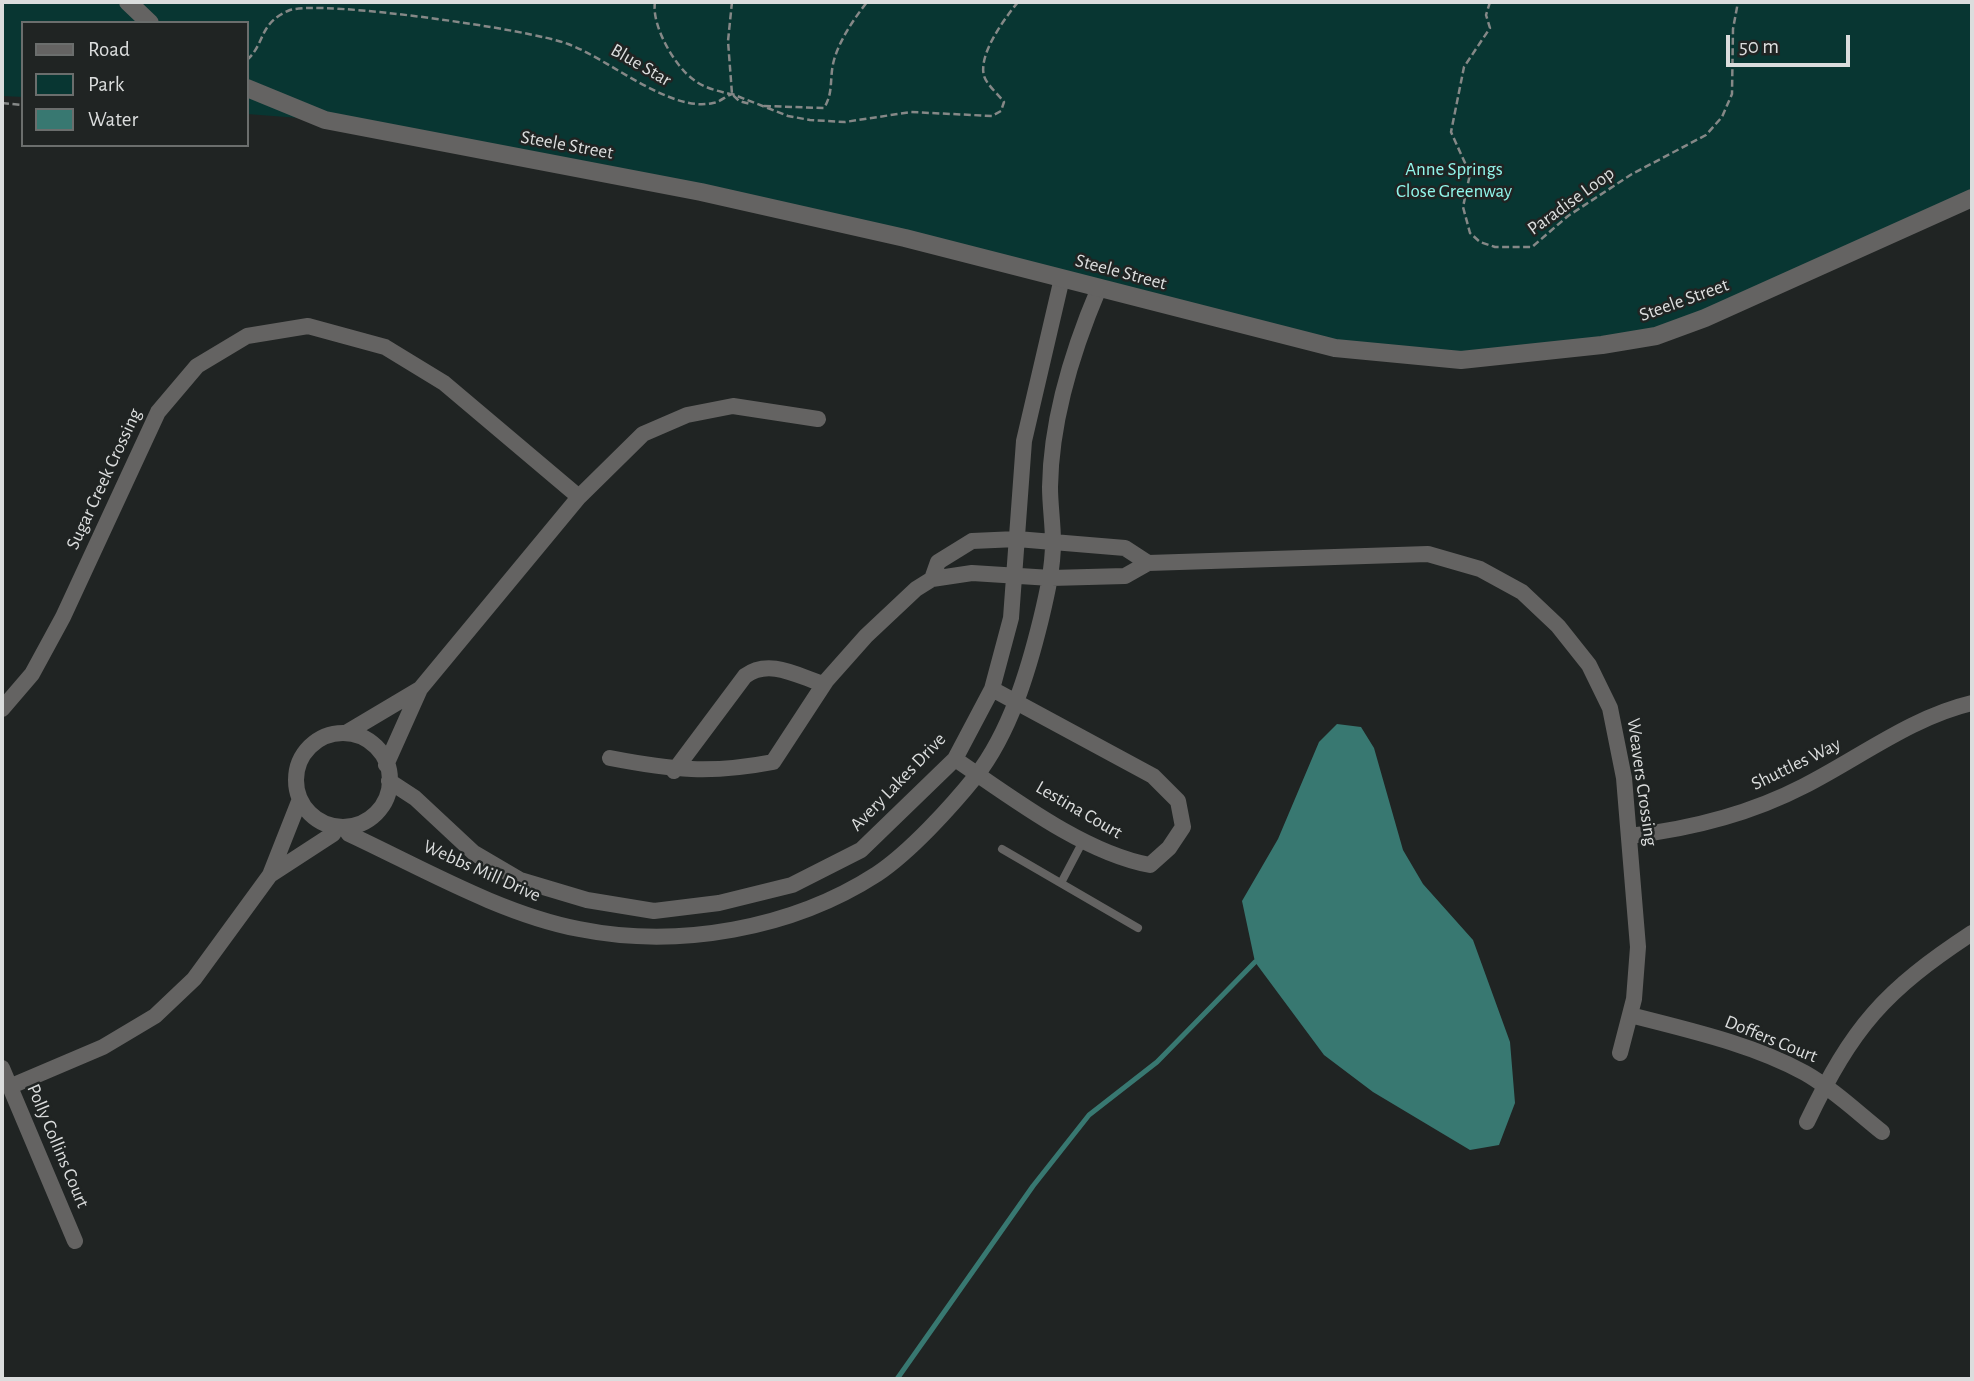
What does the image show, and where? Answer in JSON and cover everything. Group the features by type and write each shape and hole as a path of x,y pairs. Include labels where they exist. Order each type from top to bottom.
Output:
{"street":[{"path":"128,2 148,21"},
{"name":"Steele Street","path":"248,88 325,120 701,192 1062,278 1335,348 1461,360 1602,345 1656,336 1705,318 1972,198"},
{"name":"Avery Lakes Drive","path":"388,773 474,853 520,880 587,900 654,911 719,903 792,885 862,850 955,759 992,689 1011,618 1024,441 1062,278"},
{"path":"977,774 1017,702 1051,578 1053,541 1050,488 1055,434 1082,328 1099,288"},
{"name":"Sugar Creek Crossing","path":"2,709 32,674 63,617 158,412 198,366 247,336 308,326 385,346 444,383 579,497"},
{"path":"271,875 341,827 366,821 378,811 386,799 388,773 420,689 579,497 643,434 687,415 733,406 818,419"},
{"name":"Weavers Crossing","path":"1148,563 1125,548 1073,546 1053,541 1017,539 972,541 938,562 932,579 972,573 1051,578 1125,576 1148,563 1429,554 1480,569 1522,592 1558,626 1589,665 1610,708 1624,778 1638,947 1630,1014 1620,1053"},
{"path":"610,758 674,771 739,769 773,762 823,684 866,636 916,589 932,579"},
{"path":"674,771 745,676 754,669 772,667 823,684"},
{"path":"341,827 319,821 306,810 300,799 295,780 298,764 306,750 324,737 346,733 420,689"},
{"path":"992,689 1017,702"},
{"name":"Lestina Court","path":"955,759 1083,841 1129,861 1150,865 1169,848 1183,827 1178,801 1153,776 1017,702"},
{"name":"Shuttles Way","path":"1629,836 1710,823 1752,809 1812,782 1938,711 1972,703"},
{"path":"346,733 373,744 388,773"},
{"name":"Webbs Mill Drive","path":"341,827 349,835 527,916 581,930 682,938 771,920 803,910 823,903 878,873 917,838 977,774"},
{"path":"9,1087 103,1047 155,1016 194,979 271,875 300,799"},
{"path":"792,885 803,910"},
{"path":"1807,1122 1858,1029 1889,994 1928,962 1972,933"},
{"name":"Doffers Court","path":"1630,1014 1729,1043 1802,1072 1825,1085 1882,1132"},
{"name":"Polly Collins Court","path":"2,1068 75,1241"}],"lane":[{"path":"1061,883 1083,841"},
{"path":"1002,849 1139,928"}],"path":[{"path":"655,2 656,19 687,75 701,85 810,120 845,122 911,112 997,115 1004,102 985,79 984,65 997,30 1018,2"},
{"path":"732,2 728,41 733,94"},
{"path":"756,104 824,108 833,88 832,68 838,46 867,2"},
{"name":"Paradise Loop","path":"1490,2 1486,15 1490,28 1464,67 1451,132 1470,174 1463,207 1466,226 1474,238 1494,247 1532,247 1568,216 1632,174 1706,135 1722,117 1732,94 1738,2"},
{"name":"Blue Star","path":"248,59 255,51 267,25 291,9 311,6 374,9 565,43 596,55 669,97 684,102 713,103 733,94"},
{"path":"2,103 21,105"}],"green space":[{"name":"Anne Springs Close Greenway","path":"2,2 1972,2 1972,198 1705,318 1602,345 1461,360 1335,348 905,238 325,120 248,114 248,21 21,21 21,97 2,96"}],"water":[{"path":"1337,724 1361,727 1374,748 1403,850 1423,884 1473,940 1510,1042 1515,1103 1499,1145 1470,1150 1373,1092 1324,1055 1255,962 1242,901 1278,839 1319,742"}],"waterway":[{"path":"897,1379 1033,1186 1089,1115 1157,1062 1255,962"}]}
